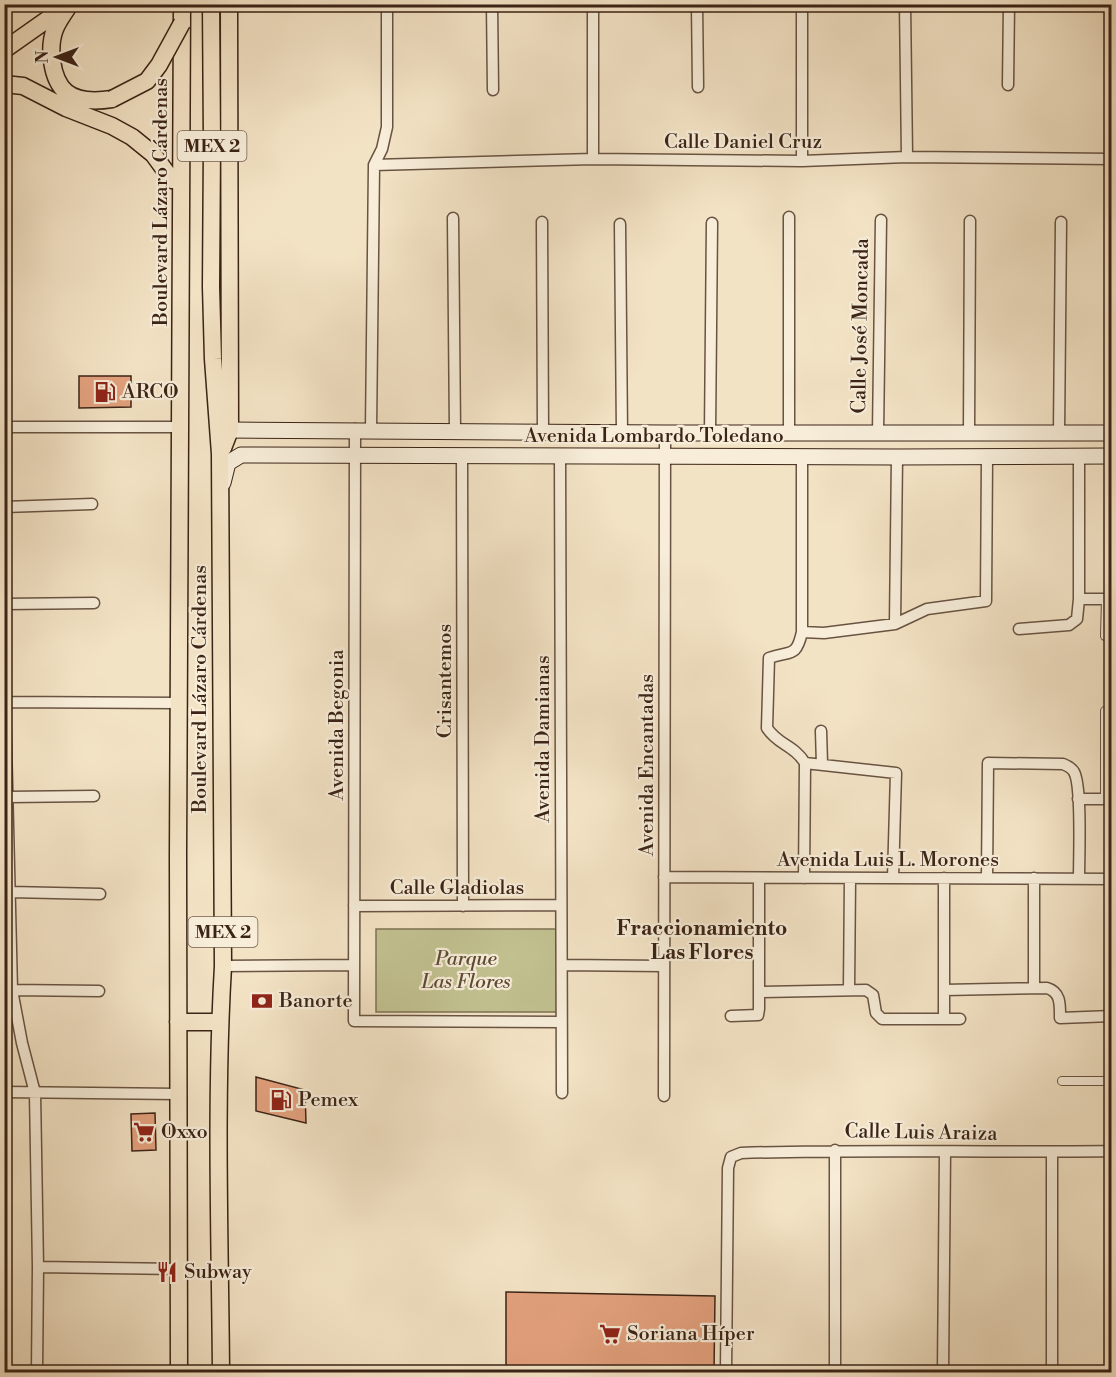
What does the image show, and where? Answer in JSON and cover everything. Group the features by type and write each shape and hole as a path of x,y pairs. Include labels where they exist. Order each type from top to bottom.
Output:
{"highway":[{"path":"4,50 69,4"},
{"path":"69,4 55,30 52,54 55,75 67,93 93,102 112,99 147,81 159,65 182,23"},
{"path":"173,4 174,427 180,468"},
{"name":"Boulevard Lázaro Cárdenas","path":"179,1372 178,702 182,4"},
{"name":"Boulevard Lázaro Cárdenas","path":"211,4 213,144 211,287 213,359 220,454 223,966 219,1022 218,1169 221,1372"},
{"path":"220,454 230,430 229,4"},
{"path":"4,84 23,86 132,137 153,154 172,180"},
{"path":"178,1022 219,1022"}],"main road":[{"name":"Avenida Lombardo Toledano","path":"230,430 355,429 710,434 1112,433"},
{"path":"1018,433 1018,457"},
{"name":"Avenida Lombardo Toledano","path":"220,491 228,464 241,455 897,458 1112,456"}],"street":[{"path":"371,430 374,165 382,149 387,127 387,4"},
{"path":"492,4 493,90"},
{"path":"593,4 593,159"},
{"path":"698,4 698,87"},
{"path":"802,4 802,160"},
{"path":"905,4 907,158"},
{"path":"1008,85 1009,4"},
{"path":"1111,159 1112,123"},
{"name":"Calle Daniel Cruz","path":"374,165 593,159 1111,159"},
{"path":"789,217 789,434"},
{"path":"453,218 455,431"},
{"name":"Calle José Moncada","path":"878,433 881,220"},
{"path":"969,433 970,221"},
{"path":"542,222 543,432"},
{"path":"710,434 712,222"},
{"path":"1059,433 1061,222"},
{"path":"620,224 622,433"},
{"path":"4,427 174,427"},
{"name":"Avenida Begonia","path":"355,429 354,1021 561,1022"},
{"name":"Avenida Encantadas","path":"664,1096 665,433"},
{"name":"Crisantemos","path":"462,456 463,906"},
{"name":"Avenida Damianas","path":"560,456 562,1093"},
{"path":"802,457 802,632 795,651 788,655 769,658 766,728 776,740 798,753 804,764 804,878"},
{"path":"802,632 824,633 895,624 927,609 986,602 987,457"},
{"path":"1019,629 1069,625 1077,619 1079,457"},
{"path":"895,624 897,458"},
{"path":"4,507 92,504"},
{"path":"4,564 12,990 35,1093 37,1372"},
{"path":"1079,599 1109,599 1105,636"},
{"path":"5,604 94,603"},
{"path":"5,702 178,702"},
{"path":"1078,799 1108,799 1105,711"},
{"path":"821,731 822,764"},
{"path":"987,878 988,763 1063,764 1072,769 1076,776 1078,799 1079,878"},
{"path":"804,764 896,773 893,878"},
{"path":"8,797 94,796"},
{"name":"Avenida Luis L. Morones","path":"664,877 1112,879"},
{"path":"731,1016 758,1015 760,992 759,878"},
{"path":"849,990 850,878"},
{"path":"944,878 944,1019"},
{"path":"1034,878 1034,988"},
{"path":"10,892 100,894"},
{"name":"Calle Gladiolas","path":"354,906 561,905"},
{"path":"223,966 354,965"},
{"path":"562,965 663,966"},
{"path":"944,990 1034,988 1054,991 1058,997 1060,1017 1112,1016"},
{"path":"12,990 99,991"},
{"path":"760,992 866,990 873,995 879,1017 888,1020 960,1019"},
{"path":"1062,1081 1112,1081"},
{"path":"4,1092 178,1094"},
{"path":"835,1150 835,1372"},
{"name":"Calle Luis Araiza","path":"726,1372 728,1168 731,1157 741,1153 835,1150 1112,1151"},
{"path":"943,1372 945,1152"},
{"path":"1052,1152 1052,1372"},
{"path":"38,1267 178,1269"}],"green space":[{"name":"Parque Las Flores","path":"376,929 557,929 557,1012 376,1012"}],"building":[{"name":"ARCO","path":"79,376 131,376 131,407 79,408"},
{"name":"Pemex","path":"256,1077 305,1090 306,1123 256,1111"},
{"name":"Oxxo","path":"155,1113 156,1150 132,1151 131,1114"},
{"name":"Soriana Híper","path":"506,1292 715,1296 714,1372 506,1372"}],"place":[{"name":"ARCO","path":"105,392"},
{"name":"Banorte","path":"262,1001"},
{"name":"Pemex","path":"281,1100"},
{"name":"Oxxo","path":"144,1132"},
{"name":"Subway","path":"167,1272"},
{"name":"Soriana Híper","path":"610,1334"}],"district":[{"name":"Fraccionamiento Las Flores","path":"702,941"}]}
